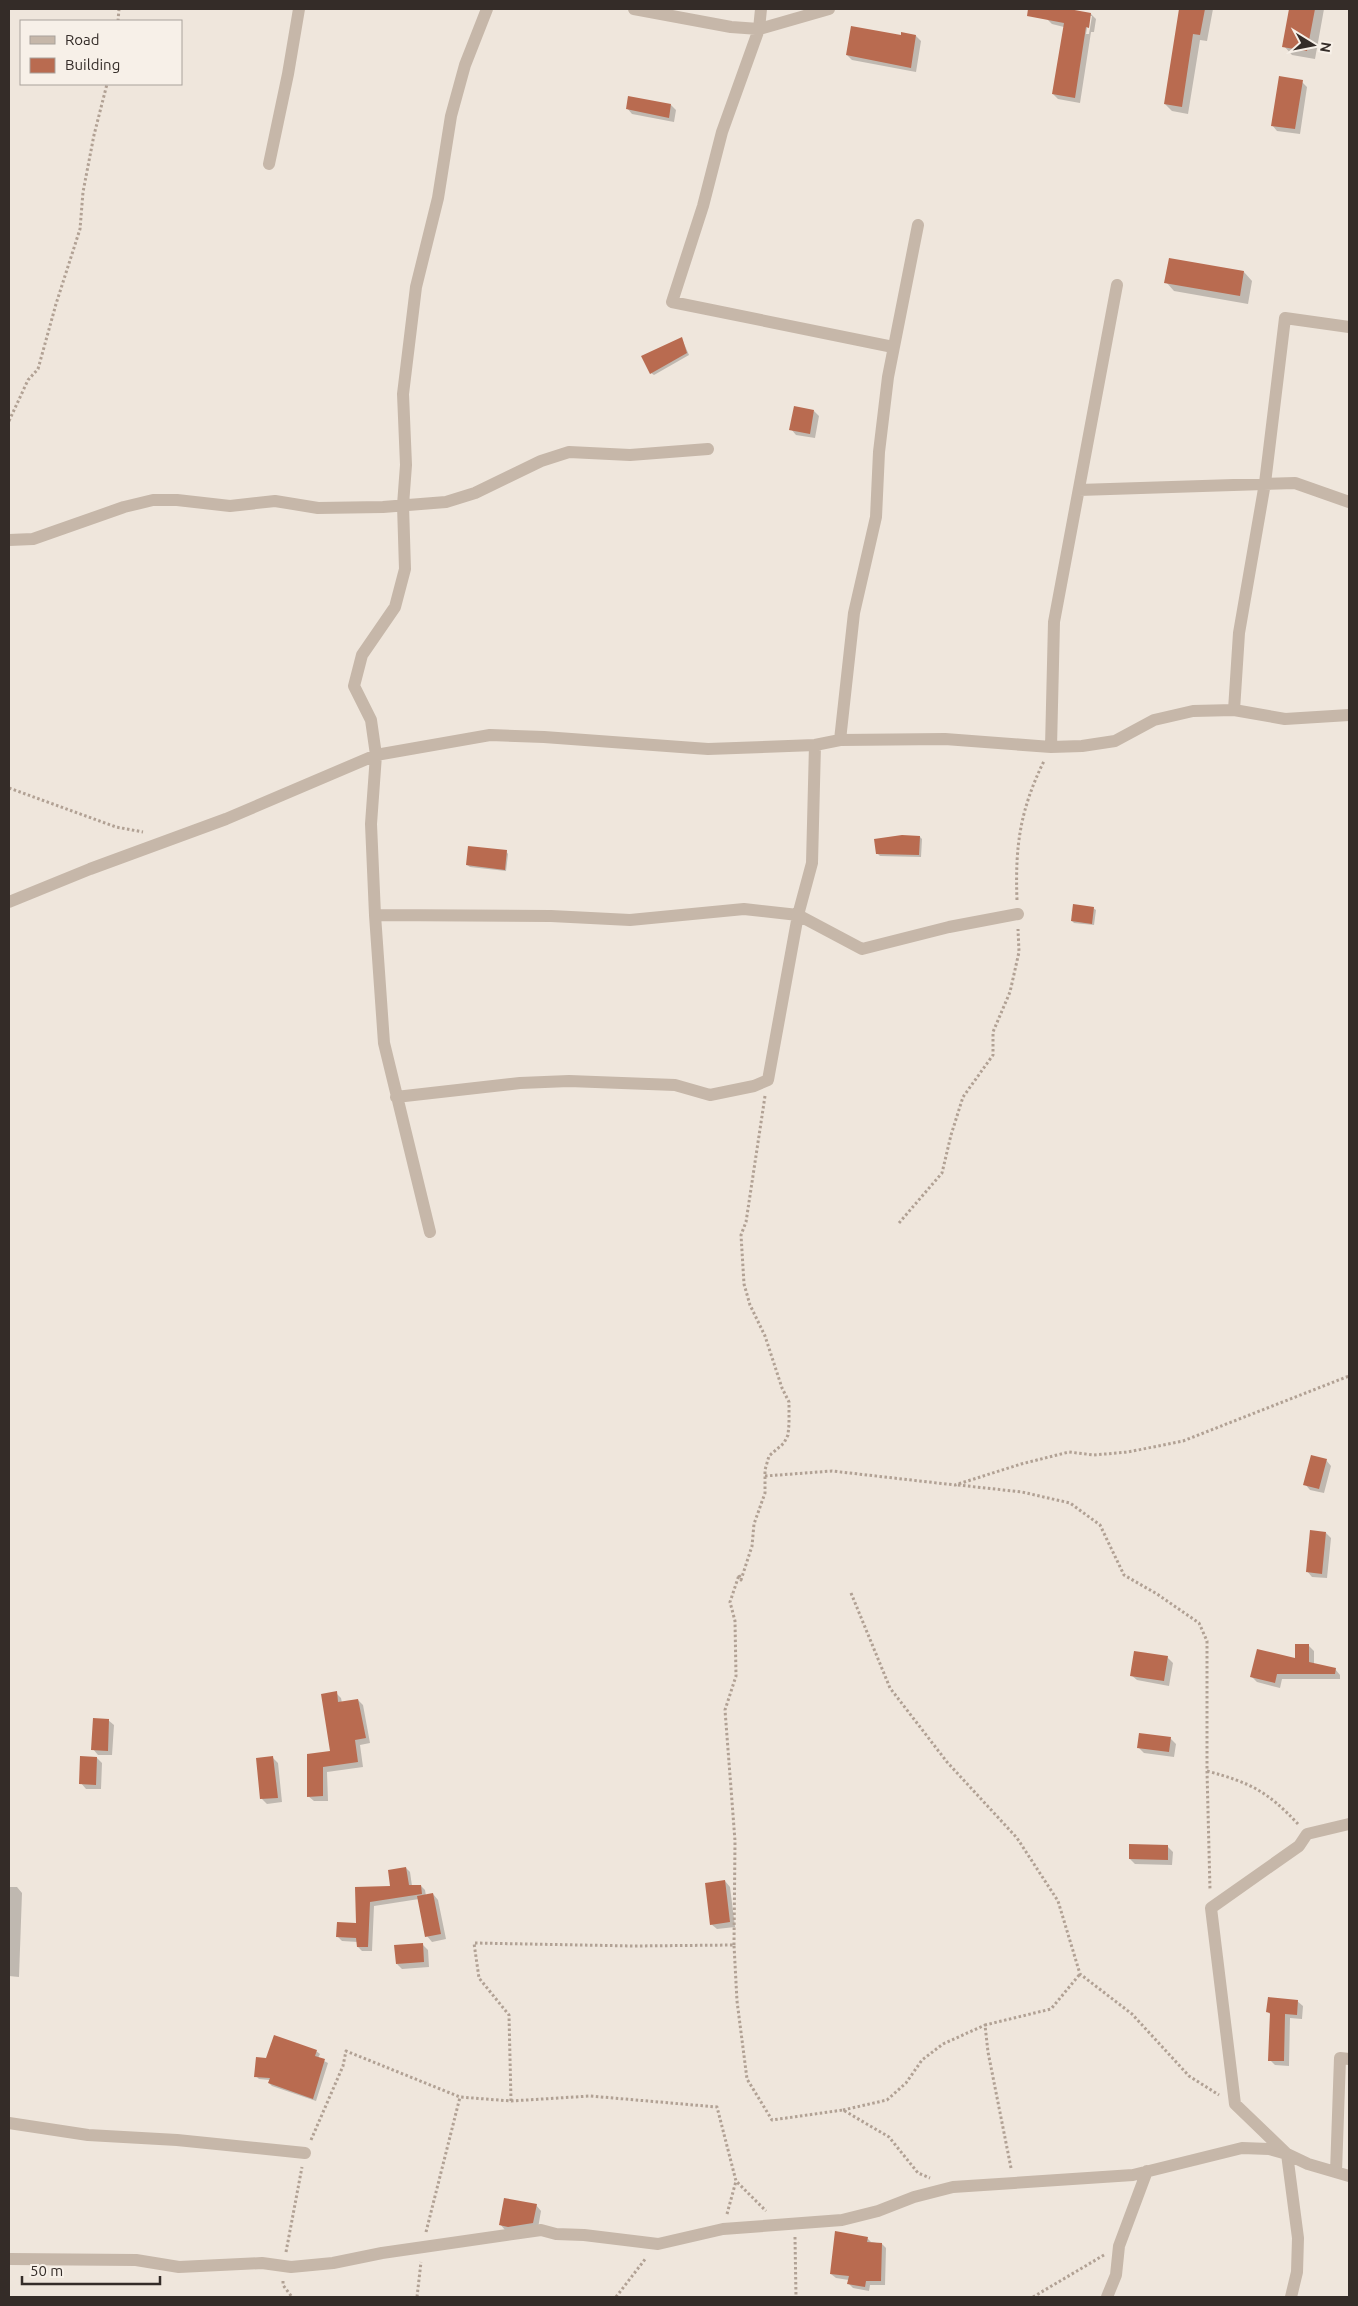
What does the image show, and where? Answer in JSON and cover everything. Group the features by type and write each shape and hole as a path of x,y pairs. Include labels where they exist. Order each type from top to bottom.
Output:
{"street":[{"path":"269,164 288,74 299,9"},
{"path":"430,1232 384,1043 371,824 376,755 371,720 354,686 362,655 395,607 405,570 403,505 406,465 403,394 416,286 438,198 451,116 465,65 487,9"},
{"path":"634,9 731,27 759,29 829,9"},
{"path":"761,9 759,29 722,132 703,206 672,302 893,346"},
{"path":"840,740 854,614 876,517 880,452 893,346 918,225"},
{"path":"1051,747 1054,622 1117,285"},
{"path":"1234,710 1239,633 1265,483 1285,318 1349,327"},
{"path":"9,540 33,539 124,507 153,500 177,500 230,506 275,501 318,508 446,502 475,492 541,461 569,452 630,455 708,450"},
{"path":"1079,490 1295,483 1349,502"},
{"path":"9,902 90,869 226,820 376,755 490,736 544,737 708,749 815,746 840,740 945,739 1051,747 1082,746 1115,741 1154,720 1193,710 1234,710 1285,719 1349,715"},
{"path":"396,1097 520,1083 569,1081 675,1085 710,1095 754,1086 768,1080 798,915 812,863 815,746"},
{"path":"375,915 551,916 630,920 744,909 798,915 862,949 949,927 1018,914"},
{"path":"1291,2297 1297,2272 1298,2238 1288,2154 1235,2104 1211,1908 1299,1846 1307,1834 1349,1824"},
{"path":"1336,2172 1340,2058 1349,2059"},
{"path":"9,2124 88,2135 177,2140 305,2153"},
{"path":"9,2259 136,2260 179,2267 262,2263 291,2266 333,2264 382,2253 541,2230 556,2234 584,2235 658,2244 723,2229 842,2220 878,2211 914,2197 953,2187 1133,2175 1242,2148 1269,2149 1288,2154 1308,2164 1349,2176"},
{"path":"1107,2297 1116,2275 1119,2246 1147,2171"}],"path":[{"path":"9,421 28,380 38,369 80,229 83,192 94,135 107,85"},
{"path":"899,1223 942,1174 951,1135 963,1097 993,1055 993,1032 1010,992 1019,952 1016,878 1019,832 1026,800 1051,747"},
{"path":"9,788 116,827 145,832"},
{"path":"768,1080 746,1222 741,1235 741,1264 748,1298 765,1336 788,1402 788,1435 784,1443 769,1456 765,1470 765,1493 754,1524 752,1546 745,1570 741,1580 739,1575 730,1602 735,1621 736,1676 725,1710 735,1841 734,1945 747,2079 772,2120 843,2110 887,2100 906,2083 922,2060 943,2044 985,2025 1051,2009 1080,1974"},
{"path":"955,1485 1021,1464 1069,1452 1094,1455 1128,1452 1183,1441 1349,1376"},
{"path":"766,1476 832,1471 1022,1492 1070,1503 1100,1526 1124,1575 1157,1594 1199,1623 1208,1641 1207,1771 1211,1908"},
{"path":"851,1593 890,1688 947,1762 1017,1838 1058,1901 1080,1974 1132,2014 1190,2076 1235,2104"},
{"path":"1207,1771 1251,1784 1279,1804 1307,1834"},
{"path":"511,2101 509,2015 479,1978 474,1943 634,1946 734,1945"},
{"path":"985,2025 988,2052 1014,2183"},
{"path":"346,2051 460,2097 511,2101 590,2096 717,2107 736,2181 723,2229"},
{"path":"417,2297 422,2248 460,2097"},
{"path":"843,2110 889,2138 918,2173 953,2187"},
{"path":"736,2181 780,2224"},
{"path":"795,2223 796,2297"},
{"path":"616,2297 658,2244"},
{"path":"1033,2297 1119,2246"}],"building":[{"path":"1028,9 1069,9 1091,13 1089,28 1086,27 1075,98 1052,94 1064,23 1027,16"},
{"path":"1179,9 1205,9 1200,35 1193,34 1182,107 1164,104"},
{"path":"1289,9 1315,9 1307,51 1282,47"},
{"path":"851,26 901,35 901,32 916,35 911,68 846,55"},
{"path":"1279,76 1303,80 1295,129 1271,126"},
{"path":"628,96 671,104 669,118 626,109"},
{"path":"1169,258 1244,271 1240,296 1164,283"},
{"path":"682,337 687,353 650,374 641,356"},
{"path":"794,406 814,410 810,434 789,430"},
{"path":"902,835 920,836 919,855 876,854 874,839"},
{"path":"468,846 507,850 505,870 466,865"},
{"path":"1073,904 1094,907 1092,924 1071,921"},
{"path":"1311,1455 1327,1459 1319,1489 1303,1485"},
{"path":"1310,1530 1326,1532 1322,1574 1306,1572"},
{"path":"1295,1644 1309,1644 1309,1662 1336,1668 1335,1674 1277,1674 1275,1683 1250,1677 1257,1649 1295,1658"},
{"path":"1134,1651 1168,1656 1164,1681 1130,1676"},
{"path":"337,1691 338,1702 358,1699 366,1738 355,1740 358,1762 323,1767 323,1796 307,1797 307,1754 330,1751 321,1694"},
{"path":"93,1718 109,1719 108,1751 91,1750"},
{"path":"1139,1733 1171,1737 1169,1752 1137,1748"},
{"path":"80,1756 97,1757 96,1785 79,1784"},
{"path":"273,1756 278,1798 260,1799 256,1758"},
{"path":"1129,1844 1168,1845 1168,1860 1129,1859"},
{"path":"406,1867 409,1885 421,1885 422,1894 370,1902 368,1947 357,1947 356,1938 336,1937 337,1922 356,1923 355,1887 390,1886 388,1870"},
{"path":"725,1880 730,1922 710,1925 705,1883"},
{"path":"433,1893 441,1934 425,1937 417,1896"},
{"path":"423,1943 424,1962 396,1964 394,1945"},
{"path":"1268,1997 1298,2000 1297,2015 1285,2014 1284,2061 1268,2061 1270,2013 1266,2012"},
{"path":"274,2035 317,2050 315,2056 325,2059 313,2099 268,2083 270,2078 254,2077 256,2057 266,2058"},
{"path":"504,2198 537,2204 533,2223 508,2227 499,2225"},
{"path":"835,2231 868,2237 867,2242 882,2243 881,2281 866,2281 865,2287 847,2284 849,2276 830,2274"}]}
